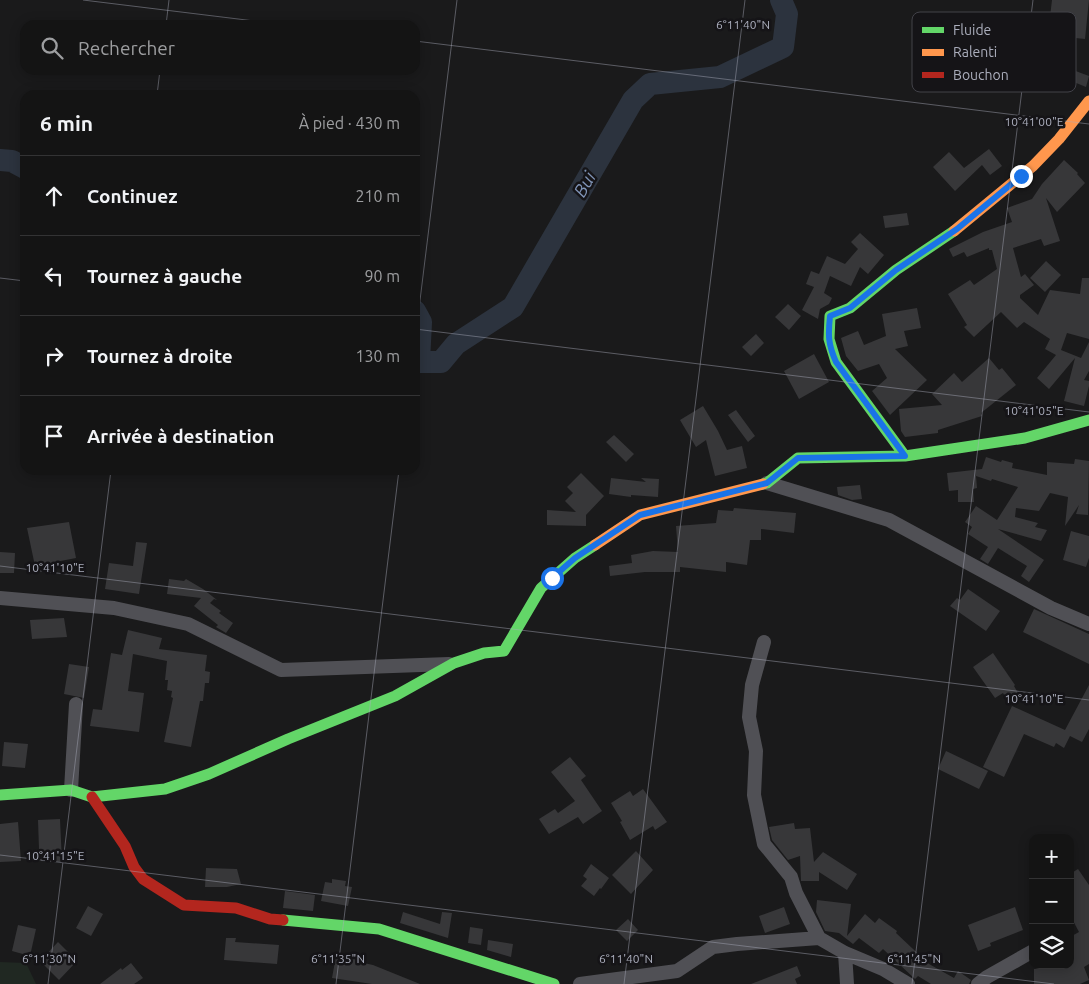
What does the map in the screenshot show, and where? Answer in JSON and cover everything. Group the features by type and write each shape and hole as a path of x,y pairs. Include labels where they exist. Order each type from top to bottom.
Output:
{"street":[{"path":"905,456 836,362 829,347 830,316 850,308 896,270 957,229 1033,166 1060,139 1089,101"},
{"path":"0,795 71,790 92,797 165,789 209,774 288,739 395,696 454,663 484,653 504,651 541,588 575,558 640,515 767,483 798,458 905,456 1025,438 1089,420"},
{"path":"767,483 889,520 1051,608 1089,624"},
{"path":"0,598 114,608 188,624 280,670 454,663"},
{"path":"764,642 752,685 749,717 756,751 754,795 764,844 791,877 796,893 819,938 845,953 883,969 908,984"},
{"path":"71,790 76,704"},
{"path":"92,797 124,846 134,867 143,880 184,905 236,908 270,919 379,929 554,984"},
{"path":"580,984 677,971 714,947 819,938"},
{"path":"845,953 847,984"},
{"path":"978,984 1029,953"}],"shaded area":[{"path":"0,962 26,963 36,984 0,984"}],"building":[{"path":"1052,0 1089,0 1085,39 1076,38 1076,12 1051,12"},
{"path":"1076,71 1089,76 1086,87 1076,83"},
{"path":"989,149 1002,166 990,175 982,165 955,191 933,167 949,152 964,168"},
{"path":"1064,160 1078,173 1085,183 1057,212 1046,198 1060,241 1044,246 1041,239 1013,248 1021,277 1025,274 1034,285 1020,295 1020,298 1038,315 1050,290 1080,294 1082,278 1089,278 1089,339 1067,333 1061,350 1081,358 1089,342 1089,371 1084,380 1089,381 1089,386 1084,406 1064,401 1075,358 1049,389 1037,378 1056,355 1045,349 1050,339 1024,322 1017,328 1001,312 974,337 964,327 967,325 948,294 970,280 974,285 997,269 992,250 989,250 989,248 967,257 964,252 953,257 949,249 983,232 1012,222 1007,208 1032,199 1042,184"},
{"path":"907,213 909,225 885,228 883,216"},
{"path":"860,233 884,255 868,274 860,267 851,286 830,276 824,293 832,298 829,304 820,309 818,319 802,310 814,287 806,284 811,271 819,274 827,256 845,264 858,249 851,242"},
{"path":"1046,261 1061,275 1045,292 1030,278"},
{"path":"788,304 801,316 789,330 775,317"},
{"path":"917,308 921,328 904,331 908,346 895,349 927,380 890,415 872,391 887,378 879,364 858,371 846,356 841,338 858,331 864,345 886,336 882,314"},
{"path":"756,334 764,343 751,356 742,347"},
{"path":"814,354 829,382 799,399 784,371"},
{"path":"989,358 999,370 1002,368 1016,385 981,413 982,416 938,430 938,433 905,437 901,431 899,409 942,405 932,394 954,373 962,382"},
{"path":"703,406 727,450 742,446 747,468 715,476 706,440 696,447 680,420"},
{"path":"736,410 755,436 748,442 728,415"},
{"path":"614,435 634,454 626,462 606,442"},
{"path":"986,457 1001,462 1002,460 1013,463 1012,468 1047,475 1047,462 1074,464 1075,459 1089,461 1088,515 1076,514 1079,505 1065,526 1068,497 1050,493 1039,511 1016,508 1015,517 1038,523 1035,527 1047,530 1041,541 998,529 1044,560 1029,582 1021,576 1027,566 998,548 988,564 980,559 988,547 968,534 972,527 965,522 976,506 997,520 1018,487 976,476 977,488 973,489 974,502 958,502 958,490 949,491 947,473 982,469"},
{"path":"581,473 604,496 586,515 586,526 547,525 547,510 576,512 565,501 573,493 567,487"},
{"path":"611,478 646,482 641,478 659,479 658,497 631,495 631,497 609,494"},
{"path":"860,485 862,499 852,500 838,495 837,487"},
{"path":"734,508 796,513 794,533 761,529 761,540 750,540 747,565 726,562 726,572 680,567 680,572 645,572 610,576 609,566 632,563 631,555 653,551 678,552 676,526 716,523 718,510 733,511"},
{"path":"69,522 76,558 35,566 27,528"},
{"path":"1071,531 1089,536 1089,558 1086,567 1063,560"},
{"path":"136,542 147,543 139,594 105,589 109,563 133,566"},
{"path":"0,552 15,553 14,573 0,573"},
{"path":"169,579 184,581 186,579 217,600 214,599 210,603 221,611 219,613 233,623 226,633 216,627 218,625 194,606 201,598 167,594"},
{"path":"968,589 1000,611 986,631 950,606 957,598 960,600"},
{"path":"1034,609 1089,634 1089,664 1023,632"},
{"path":"64,618 67,637 32,639 30,620"},
{"path":"128,630 162,638 159,649 207,655 205,671 210,672 209,683 205,683 203,701 200,701 191,747 164,742 173,698 171,697 172,691 167,690 168,680 165,680 167,661 133,654 128,691 144,693 139,732 90,726 93,709 102,710 111,653 122,655"},
{"path":"993,653 1015,685 1018,693 1007,700 1003,693 995,698 973,667"},
{"path":"69,664 89,667 84,698 64,694"},
{"path":"1089,685 1089,729 1082,742 1070,736 1064,748 1056,743 1054,747 1024,734 1004,777 983,767 1012,706 1065,730"},
{"path":"4,742 28,744 25,768 2,766"},
{"path":"946,751 988,771 979,789 938,769"},
{"path":"570,757 586,776 581,780 602,811 583,824 578,817 549,834 539,819 555,809 558,813 575,801 551,772"},
{"path":"643,789 667,822 655,830 653,826 630,840 620,822 622,821 611,803 630,791 633,796"},
{"path":"60,819 62,862 41,861 38,820"},
{"path":"18,822 21,861 0,862 0,824"},
{"path":"794,823 795,829 810,828 814,862 823,852 857,874 847,890 819,872 819,881 801,881 800,856 788,860 772,840 769,827"},
{"path":"636,851 653,870 631,894 612,875"},
{"path":"591,864 609,878 594,896 581,886 587,879 583,876"},
{"path":"206,868 237,869 241,884 227,887 205,887"},
{"path":"1078,869 1089,885 1089,964 1084,967 1089,980 1080,984 1034,984 1034,969 1074,969 1074,935 1079,932 1074,923 1074,872"},
{"path":"332,879 346,881 345,886 352,887 348,906 321,901 325,882 332,883"},
{"path":"285,891 315,895 313,911 283,908"},
{"path":"817,900 851,904 847,936 865,914 875,923 879,918 897,931 896,933 929,964 954,978 958,971 971,980 969,984 931,984 918,976 915,979 883,949 879,953 859,938 853,944 839,933 825,931 816,912"},
{"path":"88,906 103,914 91,936 76,928"},
{"path":"784,907 790,924 765,933 759,916"},
{"path":"1015,907 1023,930 990,943 991,946 978,951 968,925"},
{"path":"403,912 440,924 442,912 452,913 448,938 400,923"},
{"path":"628,919 638,930 627,941 616,930"},
{"path":"18,925 36,929 30,956 12,951"},
{"path":"470,927 483,929 481,945 468,943"},
{"path":"226,938 236,938 235,942 279,945 277,964 224,960"},
{"path":"488,940 513,944 511,957 487,950"},
{"path":"58,942 77,961 59,980 40,961"},
{"path":"336,956 359,959 359,962 373,965 420,984 372,984 332,978"},
{"path":"131,963 143,978 134,984 100,984 121,968 122,970"},
{"path":"797,966 801,976 795,979 797,984 751,984"}],"waterway":[{"name":"Bui","path":"420,362 441,362 456,344 513,307 633,100 650,84 720,77 783,47 787,14 781,0"},
{"name":"Bui","path":"0,160 12,161 20,165"},
{"name":"Bui","path":"420,320 420,342"}],"traffic: fast":[{"path":"905,456 836,362 829,339 830,316 850,308 896,270 954,231"},
{"path":"763,484 767,483 798,458 905,456 1025,438 1089,420"},
{"path":"0,795 71,790 92,797 165,789 209,774 288,739 395,696 454,663 484,653 504,651 541,588 575,558 595,545"},
{"path":"283,920 379,929 554,984"}],"traffic: slow":[{"path":"954,231 1033,166 1059,139 1089,101"},
{"path":"595,545 640,515 763,484"}],"traffic: jam":[{"path":"92,797 125,846 134,867 143,879 184,905 236,908 270,919 283,920"}],"route":[{"path":"552,578 575,558 640,515 767,483 798,458 905,456 836,362 829,347 830,316 850,308 896,270 957,229 1021,176"}]}
